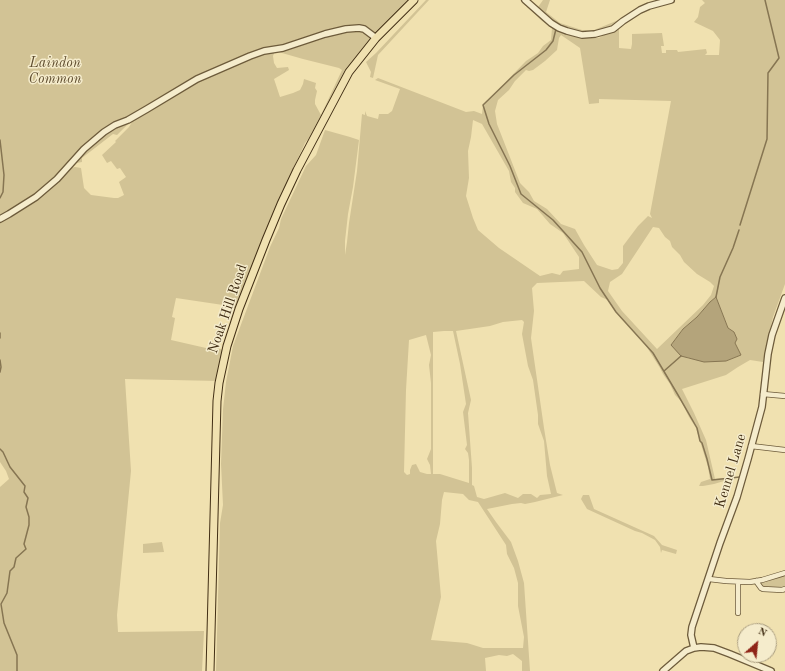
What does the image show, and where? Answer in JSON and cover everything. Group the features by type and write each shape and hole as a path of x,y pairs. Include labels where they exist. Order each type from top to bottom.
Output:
{"main road":[{"name":"Noak Hill Road","path":"210,671 217,401 219,383 227,348 236,319 266,240 297,170 349,72 376,38 414,0"}],"street":[{"path":"525,0 551,23 559,28 582,35 595,34 613,29 640,10 671,0"},
{"path":"0,219 14,212 36,197 56,179 84,149 104,132 115,125 128,120 197,79 264,51 283,48 325,34 346,29 364,29 376,38"},
{"name":"Kennel Lane","path":"694,648 691,635 692,627 737,497 752,446 764,394 768,354 772,335 783,310 785,298"},
{"path":"764,394 785,396"},
{"path":"752,446 785,450"},
{"path":"709,579 738,582 756,581 785,573"},
{"path":"756,581 763,589 785,589"},
{"path":"738,582 738,613"},
{"path":"663,671 686,651 702,647 714,648 771,671"}],"green space":[{"name":"Laindon Common","path":"0,0 414,0 399,15 333,94 314,132 305,143 266,229 240,299 235,308 176,298 172,317 175,318 171,340 206,348 214,347 226,351 219,381 125,379 131,471 117,615 118,632 204,631 202,671 0,671 0,487 9,479 0,462","holes":["275,51 342,70 321,115 315,104 317,91 315,88 316,83 304,79 300,90 280,97 274,79 289,70 288,67 277,68 274,63 273,56","135,117 129,127 115,141 116,142 102,155 107,163 111,161 117,169 120,168 126,177 119,182 124,195 118,198 91,195 84,188 81,168 75,167 66,169 71,164 82,162 82,158 113,134 117,135 128,124 128,120"]},
{"path":"426,0 429,0 378,55 373,78 370,77 371,72 366,62"},
{"path":"520,0 523,0 563,31 580,38 599,38 619,25 619,48 631,49 632,34 662,33 664,46 661,46 662,53 666,53 666,50 677,50 678,52 706,49 707,53 705,55 719,55 720,40 713,31 694,22 698,17 700,7 705,3 702,0 785,0 785,284 773,317 763,362 750,360 726,375 682,389 706,440 715,479 734,478 714,484 699,486 701,482 710,479 708,467 696,428 681,401 675,395 670,384 643,341 616,312 608,300 601,297 584,281 537,283 532,288 534,311 531,338 550,465 557,493 563,495 525,504 512,504 487,509 511,542 524,583 530,671 522,671 522,661 513,654 485,658 486,671 216,671 220,523 223,505 221,464 223,409 226,382 233,346 270,247 279,228 281,219 306,166 316,155 325,130 359,140 348,214 345,255 357,171 362,114 365,115 365,111 367,116 378,119 379,114 388,114 392,111 400,89 375,80 378,78 466,112 474,111 482,114 483,105 526,61 538,53 543,46 551,40 552,28 542,21","holes":["561,35 580,48 589,104 599,103 599,99 671,101 650,214 652,218 648,216 638,226 623,246 623,263 618,269 612,270 597,265 575,229 561,224 547,209 534,201 529,192 520,183 497,124 495,111 498,100 509,90 515,81 526,70 533,70 557,50","473,120 482,124 509,171 515,192 523,203 537,209 550,224 563,233 579,257 579,269 563,271 560,275 552,273 540,276 499,248 478,230 466,196 469,178 468,151","653,227 659,228 684,262 697,274 714,286 711,295 703,305 657,349 622,311 608,291 610,282 622,274","716,297 728,328 734,332 737,339 735,343 741,355 726,361 693,359 687,358 671,345 683,329","522,320 524,322 522,334 528,366 533,380 538,424 544,441 547,476 551,494 540,495 537,498 531,494 523,494 518,498 505,493 484,499 477,497 474,486 472,485 468,413 471,400 456,331 490,326 503,322","453,331 466,404 463,412 467,445 465,449 468,453 469,460 469,483 440,474 433,474 433,332","426,335 431,355 429,365 431,383 431,449 427,459 430,465 431,474 420,472 416,464 412,465 410,474 407,475 404,472 409,340","444,492 463,494 469,500 478,502 506,545 507,554 514,568 518,583 518,606 524,637 523,648 483,648 467,643 431,640 441,597 436,541 440,524"]},
{"path":"543,0 550,0 546,12 560,23 582,30 594,30 621,19 639,7 660,0 671,0 649,6 605,31 595,34 567,31 536,10"},
{"path":"583,495 589,495 594,509 654,536 662,545 677,550 676,554 662,550 661,553 660,547 655,540 587,509 581,499"},
{"path":"162,542 164,552 143,553 143,544"},
{"path":"784,576 785,586 783,589 762,587 760,583"}],"shaded area":[{"path":"716,297 728,328 734,332 737,339 735,343 741,355 726,361 704,362 681,356 671,345 683,329"}],"waterway":[{"path":"740,225 767,139 768,73 779,58 765,0"},
{"path":"556,29 553,41 546,50 514,75 483,105 489,124 510,166 521,194 553,220 582,252 600,288 616,312 653,353 697,428 712,480 740,477"},
{"path":"0,140 4,175 3,192 0,198"},
{"path":"716,297 720,277 739,230"},
{"path":"0,333 0,338"},
{"path":"664,371 681,356"},
{"path":"0,360 0,372"},
{"path":"0,449 10,467 25,486 24,492 28,498 26,507 29,517 29,525 24,544 26,549 16,558 14,567 10,571 7,593 1,604 4,623 17,655 17,671"}]}
